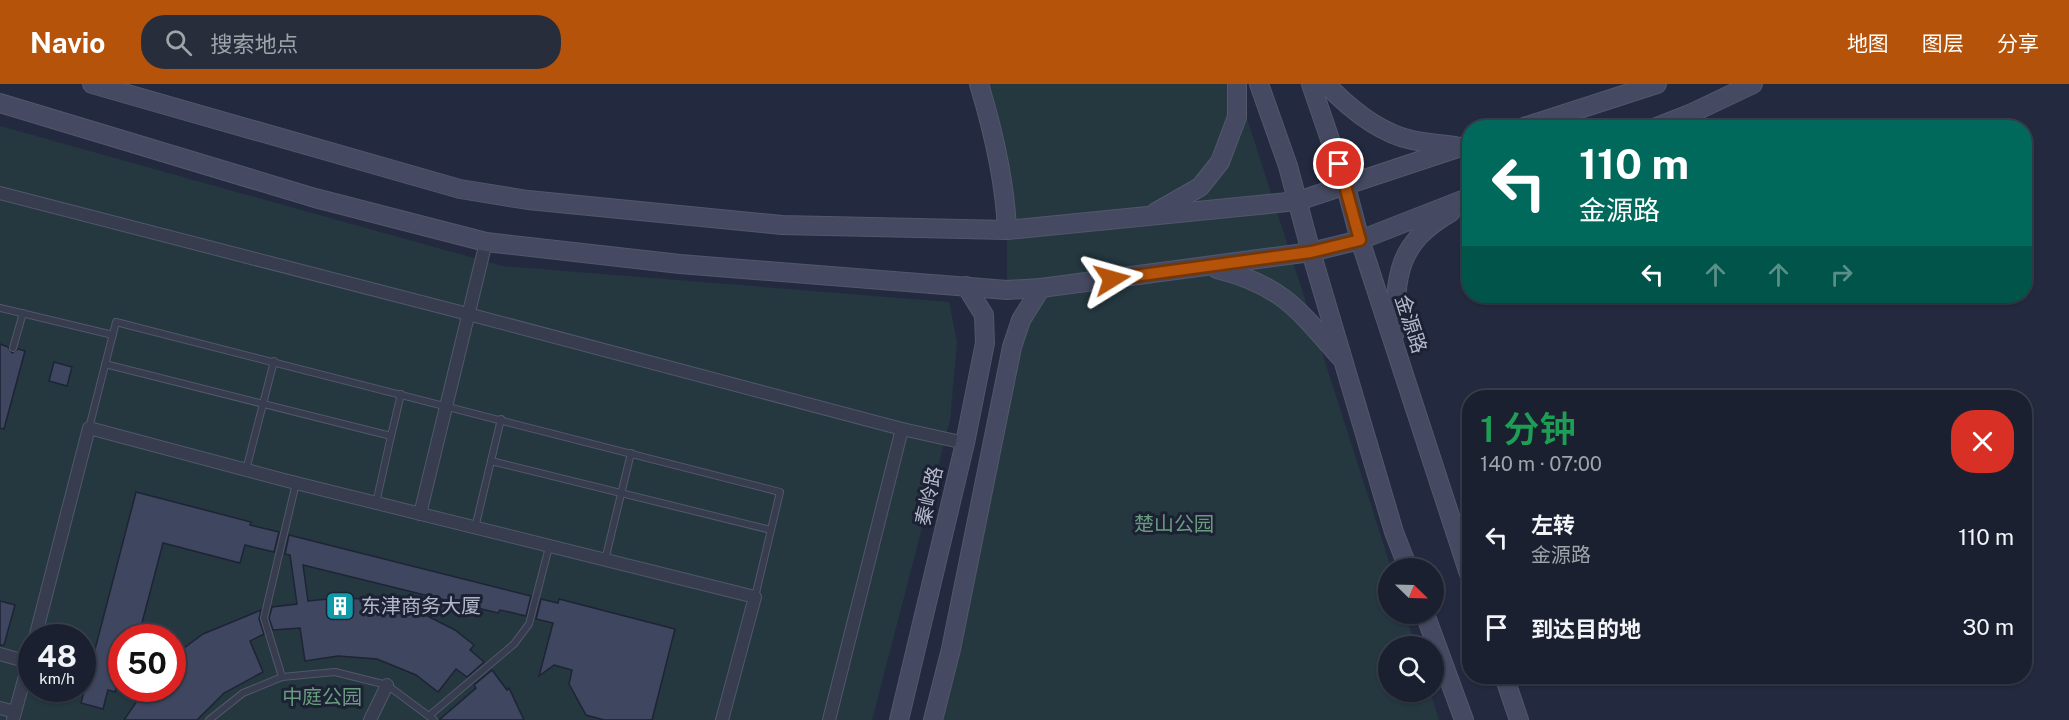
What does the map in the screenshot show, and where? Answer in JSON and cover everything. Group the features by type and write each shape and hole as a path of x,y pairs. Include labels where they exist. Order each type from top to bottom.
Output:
{"main road":[{"path":"92,84 460,189 528,200 782,225 1007,230 1298,201 1462,146"},
{"path":"979,84 989,117 1007,230"},
{"path":"1150,215 1200,187 1220,162 1237,117 1237,84"},
{"path":"1259,84 1288,166 1311,252 1394,532 1404,558"},
{"name":"金源路","path":"1311,84 1346,183 1360,240 1462,552"},
{"path":"1326,84 1357,113 1386,131 1410,140 1462,145"},
{"path":"1546,120 1657,84"},
{"path":"1674,120 1753,84"},
{"path":"0,104 315,198 486,242 680,264 1007,290 1041,288 1311,252 1360,240 1462,202"},
{"path":"1395,346 1396,283 1410,245 1442,217 1462,204"},
{"path":"1207,266 1247,276 1272,289 1295,306 1344,361"},
{"name":"秦岭路","path":"899,720 965,443 985,343 984,315 966,286"},
{"path":"933,720 951,649 1012,347 1021,320 1041,288"},
{"path":"1428,624 1460,718"},
{"path":"1507,684 1519,720"}],"street":[{"path":"0,193 902,429 965,443"},
{"path":"420,514 486,242"},
{"path":"39,624 89,428 296,483 755,597 722,720"},
{"path":"828,720 902,429"},
{"path":"0,654 18,655"},
{"path":"370,720 387,685"},
{"path":"0,708 14,716 18,701"}],"lane":[{"path":"0,308 113,335"},
{"path":"13,348 22,313"},
{"path":"89,428 116,322 274,361 780,492 755,597"},
{"path":"246,470 274,361"},
{"path":"105,364 392,436"},
{"path":"376,503 401,394"},
{"path":"475,528 501,419"},
{"path":"605,560 631,453"},
{"path":"491,461 771,530"},
{"path":"282,676 264,618 296,483"},
{"path":"209,720 243,693 282,676 335,672 387,685 432,718 514,644 529,624 549,546"}],"green space":[{"name":"楚山公园","path":"979,84 1236,84 1388,558 1378,558 1378,624 1408,624 1413,636 1378,636 1378,702 1433,702 1439,720 933,720 1012,347 1041,289 1007,290 1007,230"},
{"name":"中庭公园","path":"0,126 502,266 949,302 957,342 950,420 872,720 0,720"}],"building":[{"path":"0,344 8,347 12,353 18,349 25,351 4,429 0,428"},
{"path":"54,362 72,367 67,386 49,381"},
{"path":"136,492 251,522 250,525 279,532 274,552 245,545 240,563 163,543 142,624 108,624 108,690 103,709 81,703 96,702 96,645"},
{"path":"289,535 531,596 526,616 500,610 498,613 303,565 308,601 338,598 396,600 455,630 474,645 470,650 484,662 467,677 456,669 438,692 416,675 377,659 338,656 305,661 300,628 273,630 269,618 272,607 297,604 290,555 285,554"},
{"path":"541,599 558,603 559,599 675,629 652,720 604,720 586,715 569,684 572,670 554,665 539,676 553,623 536,619"},
{"path":"0,601 15,605 4,645 0,645"},
{"path":"261,610 259,619 264,634 250,641 263,672 224,693 197,720 124,720 136,702 186,702 186,647 203,634"},
{"path":"492,670 507,690 509,688 524,720 439,720 476,688 474,685"}],"place":[{"name":"东津商务大厦","path":"340,606"}],"route":[{"path":"1112,279 1311,252 1360,240 1339,164"}]}
